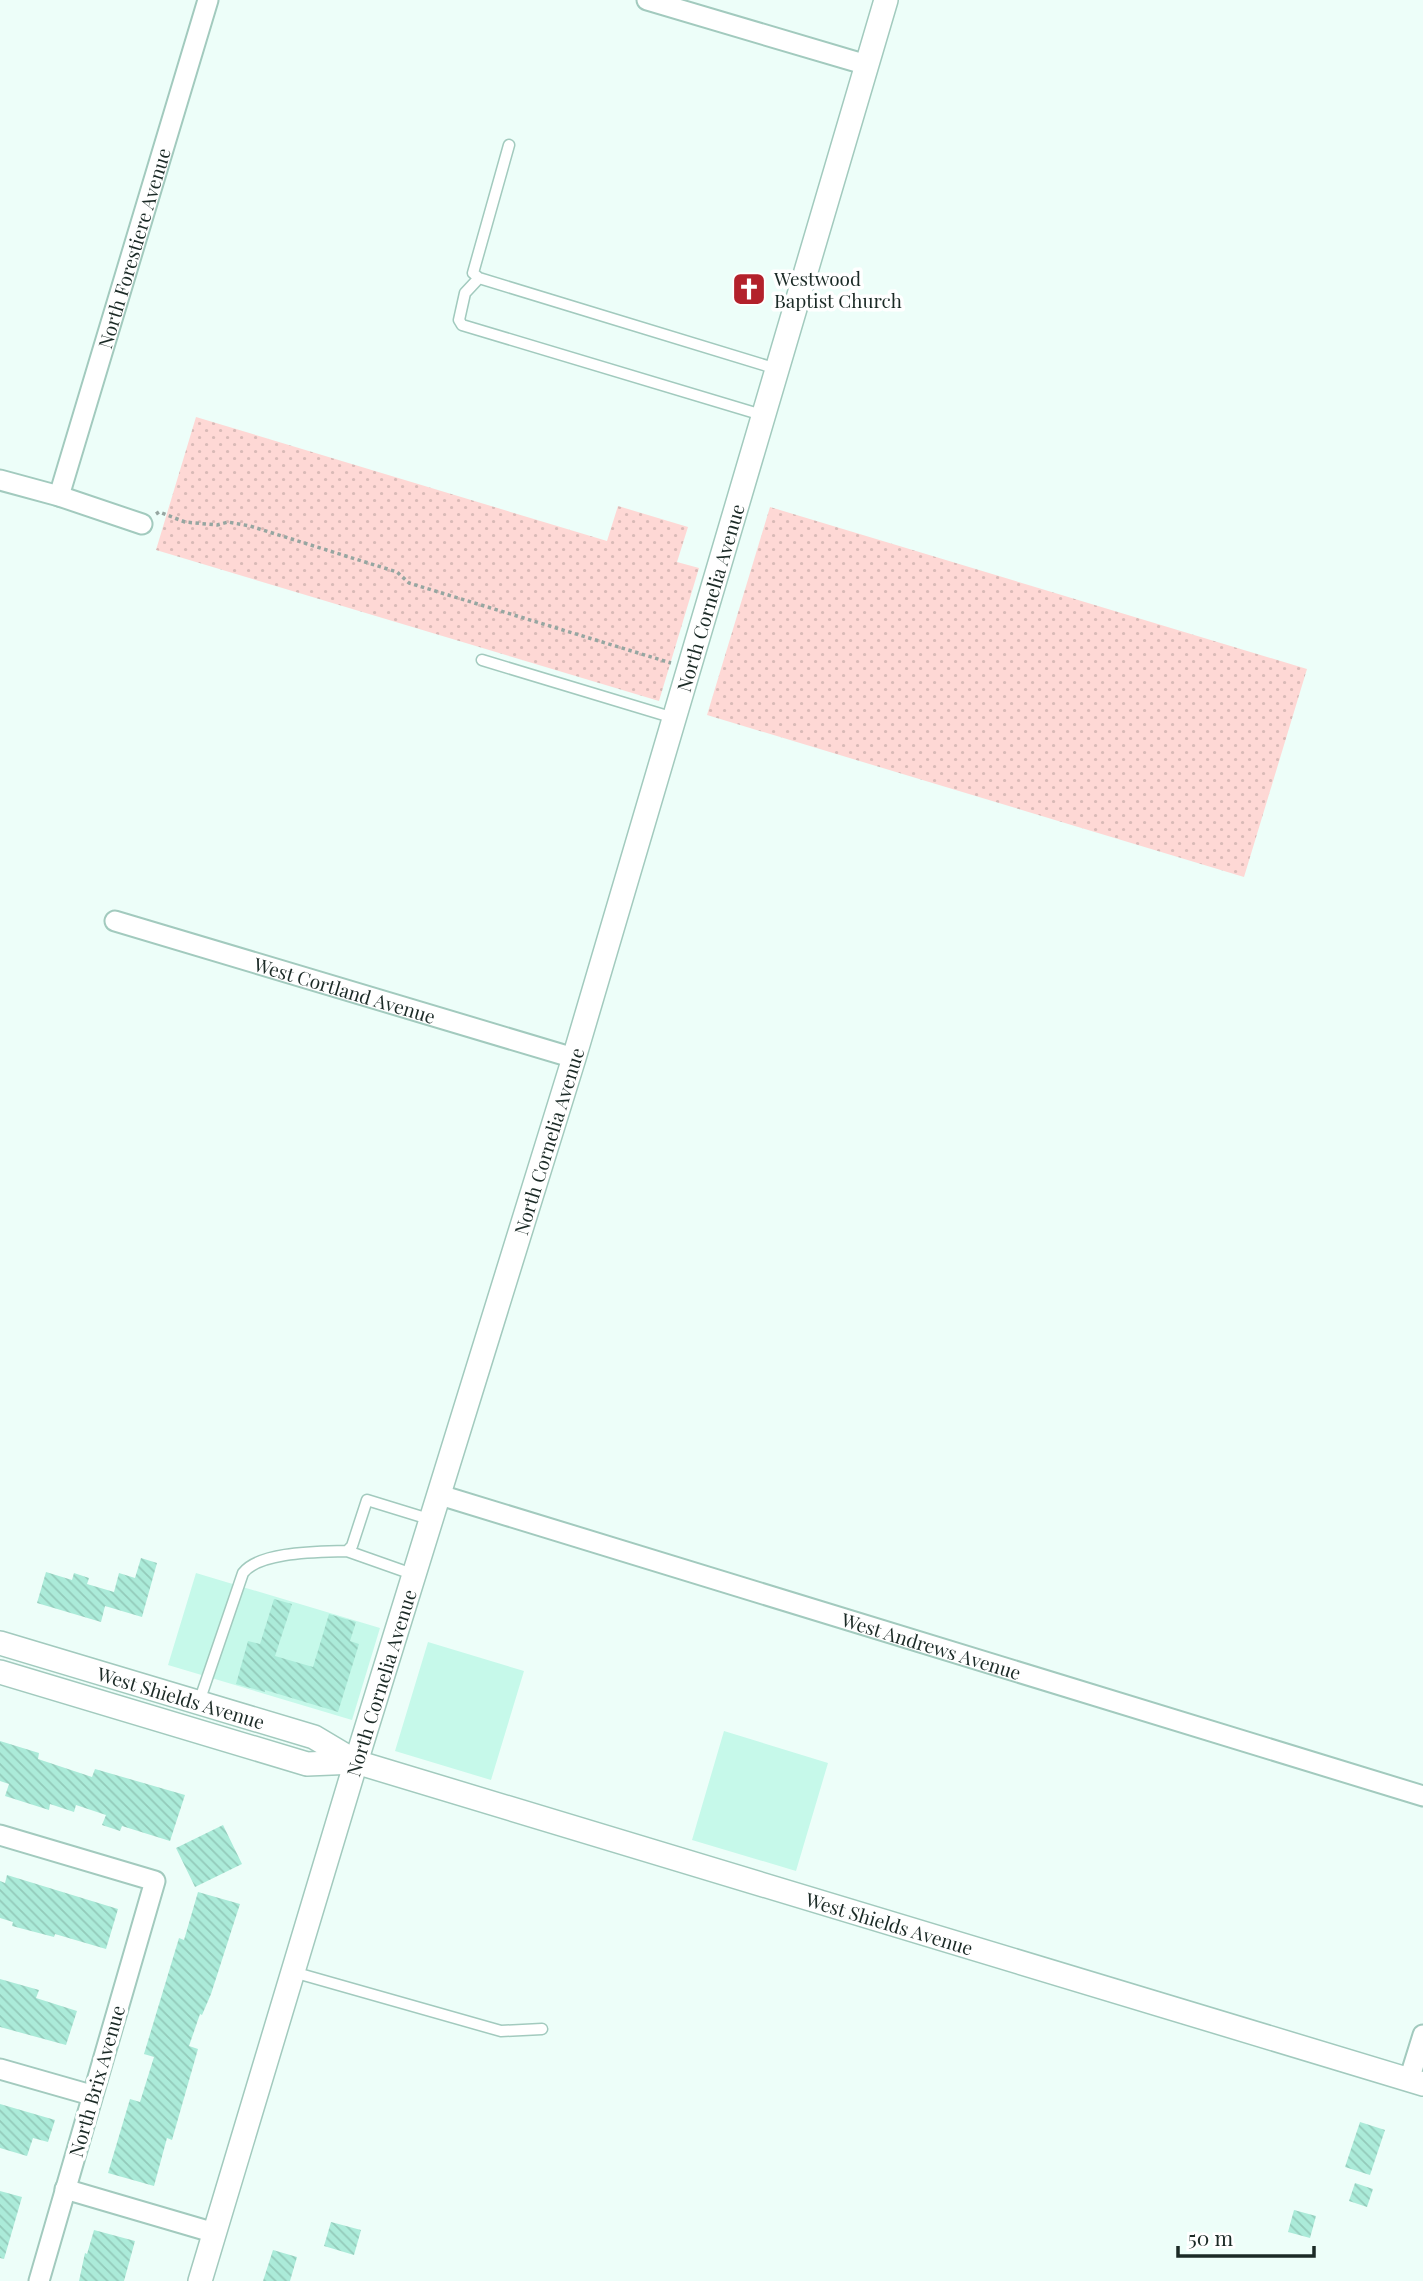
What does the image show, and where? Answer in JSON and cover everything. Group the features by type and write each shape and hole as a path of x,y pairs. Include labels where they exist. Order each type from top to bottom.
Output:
{"street":[{"name":"North Forestiere Avenue","path":"59,496 208,0"},
{"path":"647,0 867,65"},
{"name":"North Cornelia Avenue","path":"200,2281 356,1762 574,1058 886,0"},
{"path":"0,480 59,496 142,524"},
{"name":"West Cortland Avenue","path":"115,921 574,1058"},
{"name":"West Andrews Avenue","path":"440,1495 1423,1796"},
{"name":"West Shields Avenue","path":"0,1643 314,1737 356,1762 1416,2082"},
{"name":"West Shields Avenue","path":"0,1672 307,1764 356,1762"},
{"name":"North Brix Avenue","path":"0,1835 155,1881 39,2281"},
{"path":"1416,2082 1423,2035"},
{"path":"0,2069 91,2095"},
{"path":"65,2189 215,2233"}],"lane":[{"path":"509,145 473,273 479,278 777,370"},
{"path":"479,278 465,293 459,320 462,325 764,415"},
{"path":"482,660 675,718"},
{"path":"347,1550 352,1546 367,1500 432,1520"},
{"path":"199,1702 243,1573 249,1565 295,1554 347,1550 415,1575"},
{"path":"293,1972 501,2031 542,2029"}],"path":[{"path":"142,524 159,512 185,522 250,526 397,572 409,583 690,668"}],"shaded area":[{"path":"196,417 607,541 618,506 688,527 677,562 699,568 659,701 156,550"},
{"path":"770,507 1307,669 1244,877 707,715"},
{"path":"196,1573 380,1628 352,1720 168,1665"},
{"path":"428,1642 524,1671 491,1780 395,1751"},
{"path":"724,1731 828,1763 796,1871 692,1840"}],"building":[{"path":"141,1558 157,1563 142,1617 105,1606 101,1622 37,1603 46,1572 72,1580 74,1573 89,1578 87,1584 114,1592 119,1573 135,1578"},
{"path":"274,1599 292,1604 275,1656 313,1667 329,1614 356,1622 350,1641 359,1644 338,1712 236,1684 248,1641 260,1644"},
{"path":"0,1741 39,1753 38,1759 92,1777 95,1769 185,1795 170,1841 122,1826 120,1831 102,1825 106,1815 76,1805 74,1812 50,1804 49,1810 5,1796 9,1784 0,1781"},
{"path":"223,1825 242,1864 195,1887 176,1848"},
{"path":"7,1875 118,1909 106,1949 55,1934 54,1937 12,1926 13,1922 0,1918 0,1881 5,1883"},
{"path":"198,1892 240,1904 211,1994 202,2015 200,2014 189,2046 198,2049 172,2140 167,2138 154,2186 108,2173 130,2099 140,2102 154,2057 144,2054 179,1938 184,1940"},
{"path":"0,1979 39,1990 36,1998 77,2011 66,2045 0,2027"},
{"path":"0,2104 55,2120 48,2142 33,2138 27,2156 0,2148"},
{"path":"1360,2122 1385,2130 1370,2175 1345,2167"},
{"path":"1355,2183 1373,2189 1367,2207 1349,2201"},
{"path":"0,2191 22,2197 4,2259 0,2258"},
{"path":"1294,2210 1316,2216 1310,2238 1288,2232"},
{"path":"331,2222 361,2230 354,2255 324,2246"},
{"path":"94,2230 135,2241 124,2281 79,2281 85,2253 87,2254"},
{"path":"273,2250 297,2257 290,2281 263,2281"}],"place":[{"name":"Westwood Baptist Church","path":"749,289"}]}
